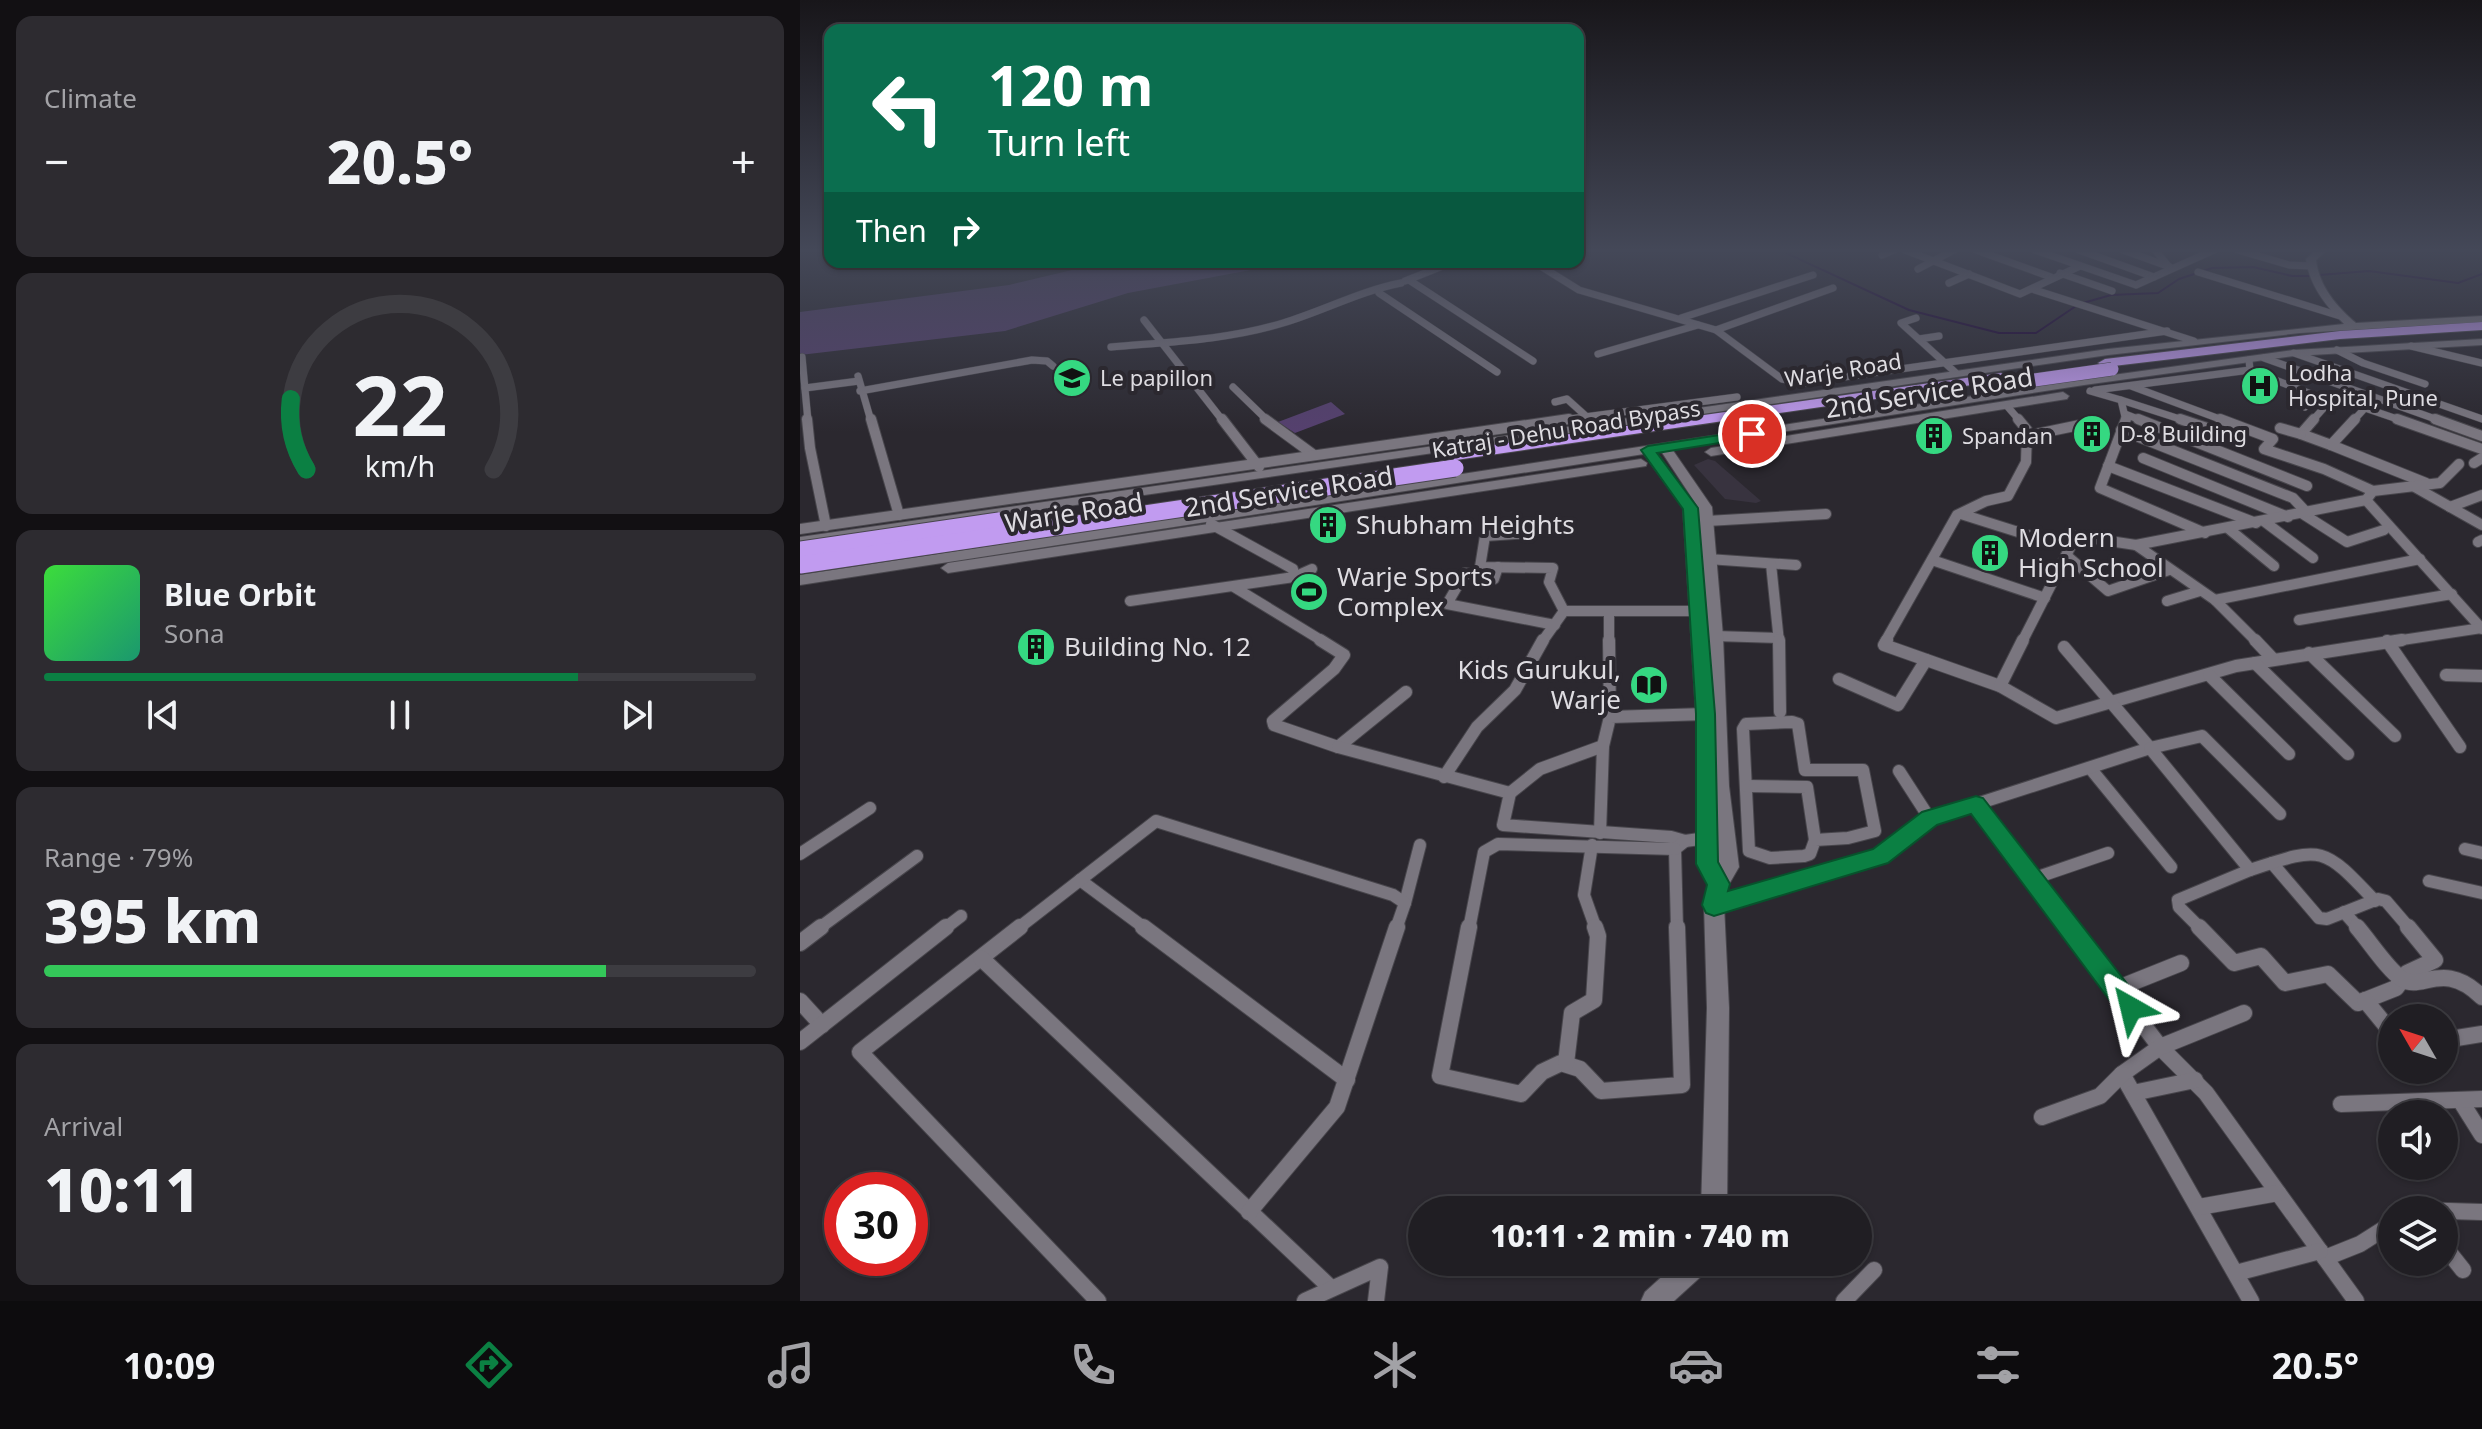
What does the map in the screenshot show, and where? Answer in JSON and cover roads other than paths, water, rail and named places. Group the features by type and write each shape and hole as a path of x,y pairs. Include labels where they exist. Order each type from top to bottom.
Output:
{"highway":[{"name":"Katraj - Dehu Road Bypass","path":"2110,370 2364,331 2482,326"},
{"name":"Katraj - Dehu Road Bypass","path":"800,565 1452,462 2003,380 2110,370 2284,347 2482,334"},
{"path":"2456,335 2482,342"},
{"name":"Katraj - Dehu Road Bypass","path":"800,550 1452,462"}],"street":[{"path":"1111,347 1266,328 1322,311"},
{"path":"1405,311 1497,372"},
{"path":"1453,311 1533,361"},
{"path":"1650,311 1716,330 1782,379 1804,383 2167,331"},
{"path":"1679,319 1704,311"},
{"path":"1716,330 1770,311"},
{"path":"2103,311 2194,341"},
{"path":"2323,311 2340,316"},
{"path":"2335,311 2353,326"},
{"path":"1916,318 1901,323 1956,373"},
{"name":"Warje Road","path":"800,541 964,511 1177,481 1204,482 1260,469 1432,450 2084,355 2353,326 2482,319"},
{"path":"1144,320 1260,469"},
{"path":"1598,354 1699,325"},
{"path":"1919,339 1939,336"},
{"name":"Warje Road","path":"1660,454 2036,389 2084,386 2110,370 2250,365 2264,358 2294,353 2482,342"},
{"path":"2411,346 2482,363"},
{"path":"2337,350 2363,363 2425,384"},
{"path":"2294,353 2482,419"},
{"path":"2084,355 2110,370"},
{"path":"802,357 810,448 826,526"},
{"path":"2264,358 2482,436"},
{"path":"803,390 1041,360 1053,366"},
{"path":"2052,360 2084,386 2213,430"},
{"path":"2250,365 2316,396 2305,407"},
{"name":"2nd Service Road","path":"800,591 1211,522 1660,454 2007,406 2084,386 2131,386 2250,365"},
{"path":"2014,366 2036,389"},
{"path":"1823,380 1837,391"},
{"path":"859,383 899,515"},
{"path":"2131,386 2273,439 2264,449 2324,469 2370,496 2482,629"},
{"path":"1233,387 1279,431 1314,455"},
{"path":"1162,467 1177,481 1420,439 1737,397"},
{"path":"1555,402 1567,399 1587,417"},
{"path":"2121,400 2125,414 2100,488 2206,533"},
{"path":"2301,434 2330,401"},
{"path":"2007,406 2027,430 2026,462 2008,496 1986,501 1961,514 1884,645 2000,686 2056,718 2273,659 2482,629"},
{"path":"2331,445 2365,408 2482,449"},
{"path":"2125,414 2307,486"},
{"path":"2027,436 2094,422"},
{"path":"2280,428 2430,485"},
{"path":"2121,430 2293,498 2305,513 2347,542 2384,530"},
{"path":"1481,432 1493,441"},
{"path":"1420,439 1432,450"},
{"path":"1660,454 1701,512 1708,559 1705,714 1707,864 1720,886"},
{"path":"2143,458 2289,517"},
{"path":"2000,686 2076,536 2136,545 2229,529 2289,517 2411,485 2440,483 2459,464"},
{"path":"2108,466 2260,523 2313,558"},
{"path":"1204,482 1211,522 1293,569 1294,577"},
{"path":"2411,485 2482,525"},
{"path":"2450,507 2482,495"},
{"path":"800,529 899,515 964,511"},
{"path":"1701,512 1769,520 1783,514 1826,514"},
{"path":"1701,512 1706,611 1715,636 1720,786 1714,1196"},
{"path":"1961,514 2034,537"},
{"name":"Warje Road","path":"800,580 1211,522"},
{"path":"2229,529 2274,566"},
{"path":"1529,533 1485,536 1480,567 1553,568 1549,582 1564,611"},
{"path":"2136,545 2215,600 2273,659"},
{"path":"2066,555 2108,591 2169,570"},
{"path":"1708,559 1796,565"},
{"path":"2215,600 2420,559"},
{"path":"1932,560 2045,598"},
{"path":"1771,564 1779,638 1780,712"},
{"path":"1498,567 1494,579 1465,573 1447,604 1555,625"},
{"path":"1130,601 1294,577 1312,569"},
{"path":"1234,587 1344,655 1334,669 1273,721 1274,725 1338,747 1510,793"},
{"path":"2167,601 2200,591"},
{"path":"2299,620 2452,594"},
{"path":"1564,611 1706,611"},
{"path":"1444,777 1477,727 1515,690 1540,645 1564,611"},
{"path":"1566,1063 1572,1013 1594,1000 1598,936 1584,895 1596,839 1603,746 1610,717 1609,611"},
{"path":"1715,636 1779,638"},
{"path":"2387,641 2460,747"},
{"path":"2064,647 2250,870"},
{"path":"2309,653 2395,736"},
{"path":"1839,679 1898,705 1926,660"},
{"path":"2255,663 2348,754"},
{"path":"2209,675 2289,754"},
{"path":"2446,675 2482,676"},
{"path":"1338,747 1406,692"},
{"path":"1610,717 1705,714"},
{"path":"1746,786 1807,787 1815,840 1810,854 1803,857 1752,854 1749,851 1743,729 1746,724 1798,724 1805,770 1863,770 1875,831 1848,838 1815,840"},
{"path":"1720,886 1880,857 1930,819 2170,741 2202,736 2280,814"},
{"path":"1603,746 1556,761 1522,778 1510,793 1503,825 1596,839 1680,845 1707,838"},
{"path":"2090,768 2171,867"},
{"path":"1899,771 1930,819"},
{"path":"1976,804 2160,1047 2195,1080 2356,1301"},
{"path":"800,854 870,808"},
{"path":"1098,1301 860,1052 1156,821 1393,895 1405,903"},
{"path":"1596,839 1498,844 1484,852 1440,1076 1521,1094 1537,1073 1554,1064 1566,1063 1588,1073 1601,1091 1682,1085 1680,845"},
{"path":"1249,1212 1337,1107 1405,903 1420,845"},
{"path":"2465,849 2482,853"},
{"path":"2272,863 2319,918 2327,919 2382,899 2390,904 2434,956 2432,963 2407,973 2396,988 2355,1002 2328,974 2285,983 2260,956 2234,963 2179,907 2180,898 2250,870 2311,850 2323,851 2336,860 2375,901"},
{"path":"2032,879 2108,853"},
{"path":"800,943 917,856"},
{"path":"1080,880 1347,1080"},
{"path":"2429,881 2482,893"},
{"path":"2344,912 2402,979 2413,983 2431,975 2454,976 2472,985 2482,997"},
{"path":"800,1042 961,916"},
{"path":"981,958 1331,1288"},
{"path":"2116,989 2181,963"},
{"path":"2365,1000 2378,1016"},
{"path":"800,1001 822,1025"},
{"path":"2042,1117 2100,1096 2122,1074 2160,1047 2244,1013"},
{"path":"2458,1038 2482,1034"},
{"path":"2122,1074 2251,1301"},
{"path":"2133,1093 2195,1080"},
{"path":"2341,1104 2482,1099"},
{"path":"2460,1100 2482,1135"},
{"path":"2199,1207 2278,1193"},
{"path":"2458,1211 2482,1212"},
{"path":"2236,1273 2360,1244 2378,1233"},
{"path":"2458,1264 2463,1270"},
{"path":"1305,1301 1380,1267 1376,1301"},
{"path":"1844,1301 1874,1270"},
{"path":"1654,1301 1682,1276"}],"waterway":[{"path":"1912,311 1999,333 2036,333 2069,311"}],"place":[{"name":"Le papillon","path":"1072,378"},
{"name":"Lodha Hospital, Pune","path":"2260,386"},
{"name":"D-8 Building","path":"2092,434"},
{"name":"Spandan","path":"1934,436"},
{"name":"Shubham Heights","path":"1328,525"},
{"name":"Modern High School","path":"1990,553"},
{"name":"Warje Sports Complex","path":"1309,592"},
{"name":"Building No. 12","path":"1036,647"},
{"name":"Kids Gurukul, Warje","path":"1649,685"}]}
